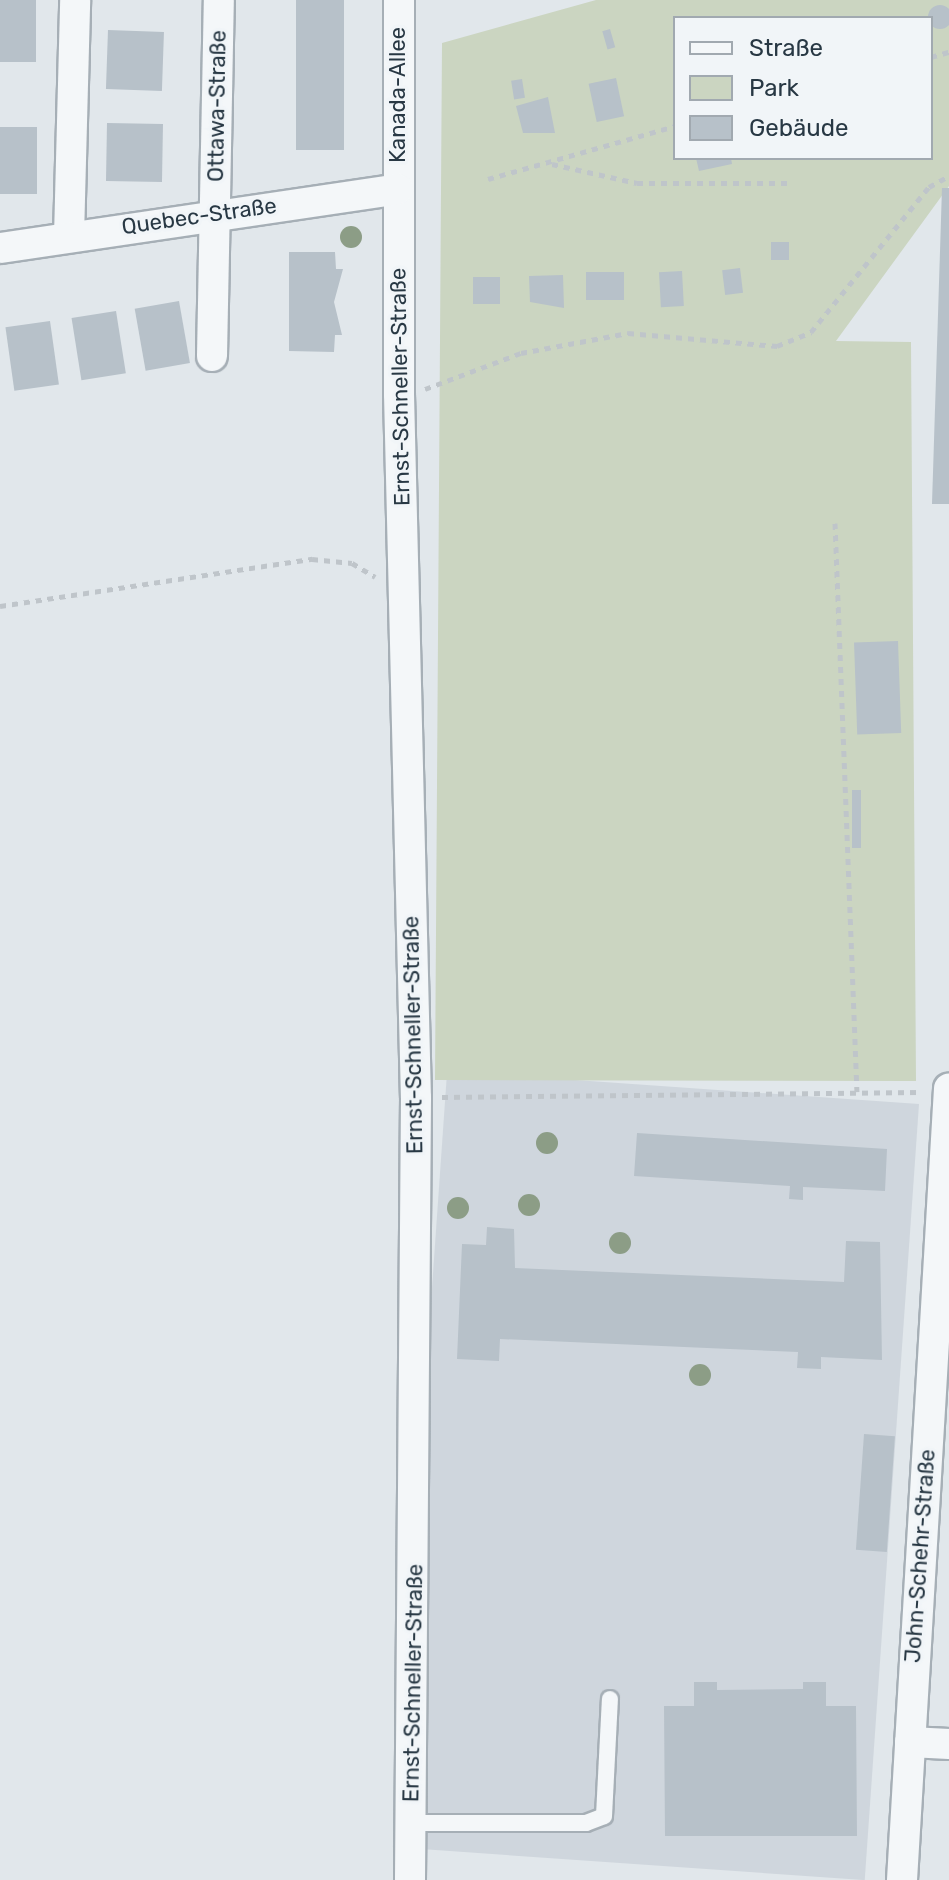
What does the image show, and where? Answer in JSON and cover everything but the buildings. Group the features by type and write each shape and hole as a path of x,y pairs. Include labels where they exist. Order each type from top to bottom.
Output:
{"street":[{"path":"69,237 75,0"},
{"name":"Ottawa-Straße","path":"212,356 219,0"},
{"name":"Kanada-Allee","path":"398,189 399,0"},
{"name":"Quebec-Straße","path":"0,248 215,212 398,189"},
{"name":"Ernst-Schneller-Straße","path":"398,189 399,394 416,1098 410,1880"},
{"name":"John-Schehr-Straße","path":"902,1880 943,1325 943,1090"},
{"path":"910,1742 949,1744"}],"lane":[{"path":"411,1823 586,1823 604,1816 610,1699"}],"path":[{"path":"488,179 552,164 673,127"},
{"path":"552,164 637,183 793,183"},
{"path":"399,394 450,384 521,353 628,333 777,346 811,332 929,187 949,176"},
{"path":"835,523 857,1092"},
{"path":"0,606 312,559 352,563 385,588"},
{"path":"416,1098 943,1090"}],"shaded area":[{"path":"447,1071 919,1104 865,1880 393,1847"}],"green space":[{"path":"596,0 949,0 949,186 836,341 911,342 916,1081 435,1080 442,43"}]}
